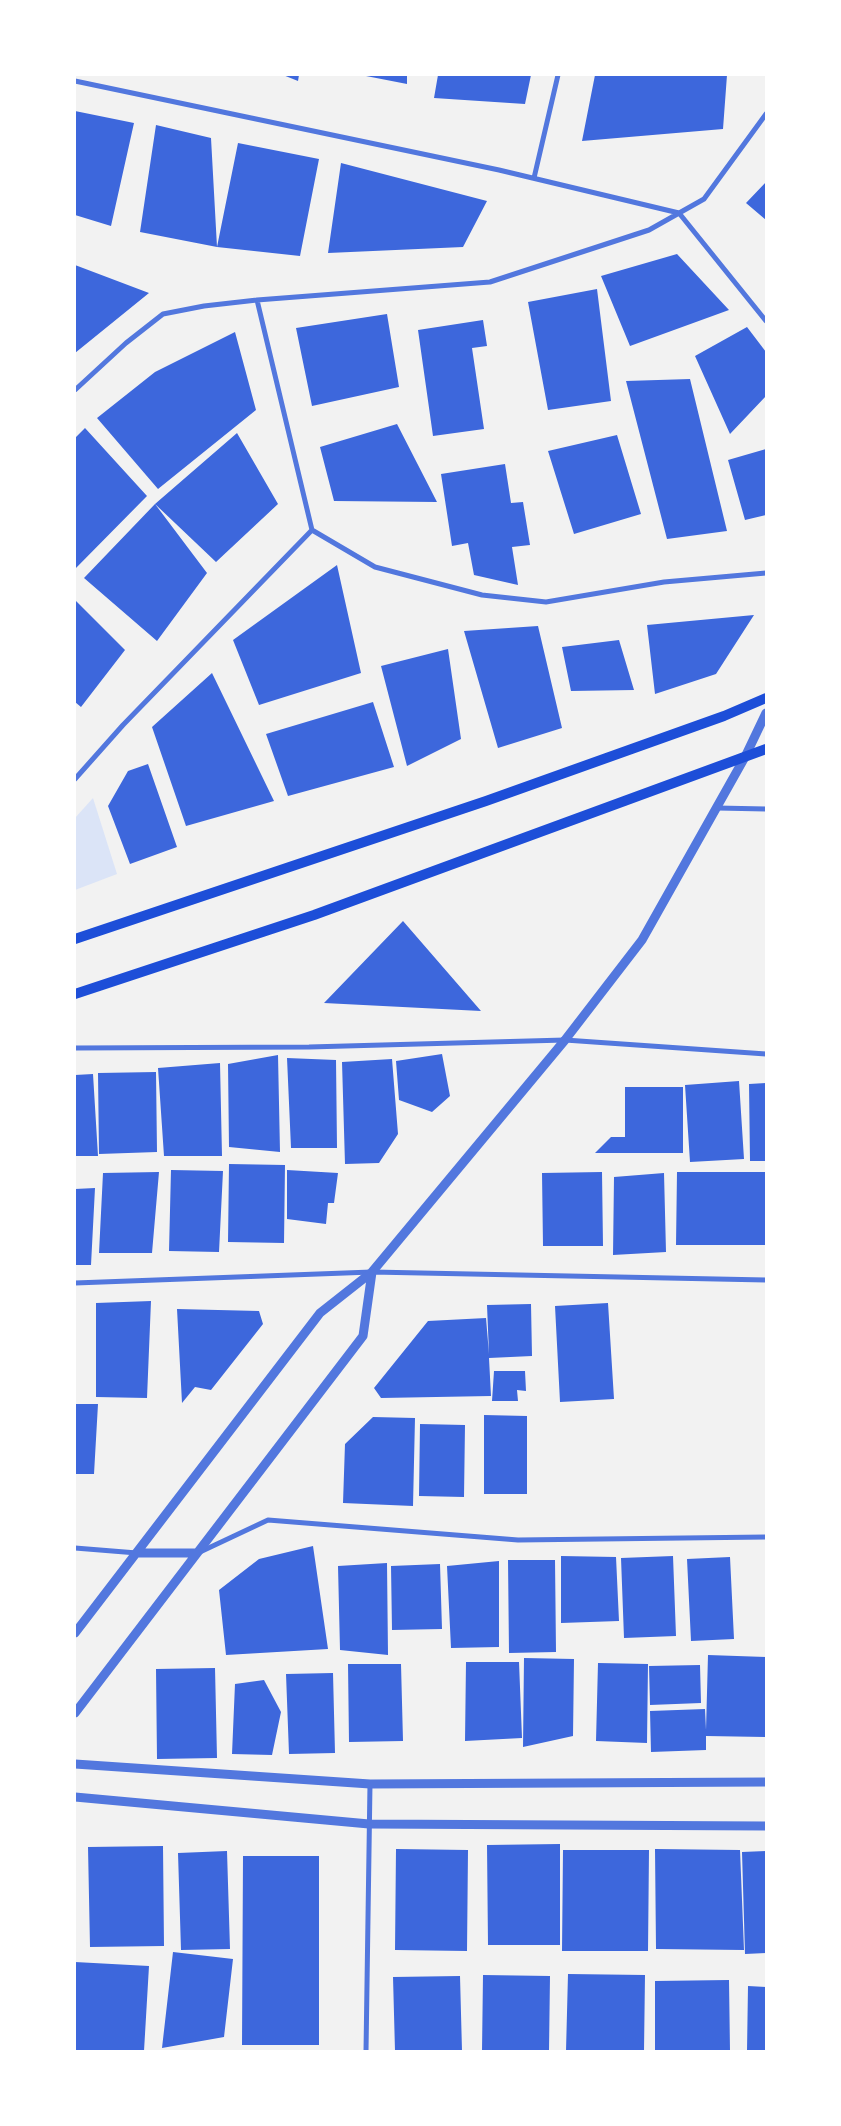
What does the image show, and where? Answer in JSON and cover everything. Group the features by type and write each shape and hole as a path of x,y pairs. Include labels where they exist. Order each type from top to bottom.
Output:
{"main road":[{"path":"75,939 486,802 715,719 766,698"},
{"path":"75,994 314,915 766,749"}],"street":[{"path":"534,178 558,75"},
{"path":"75,81 534,178 679,213 766,321"},
{"path":"75,390 126,343 163,314 204,306 257,300 490,282 649,230 704,200 766,114"},
{"path":"257,300 312,530 375,567 482,595 546,602 664,582 766,573"},
{"path":"75,779 123,725 312,530"},
{"path":"75,1633 320,1313 372,1272 565,1040 642,940 745,758 766,713"},
{"path":"717,808 766,809"},
{"path":"75,1048 309,1047 565,1040 766,1054"},
{"path":"75,1713 362,1336 372,1272"},
{"path":"75,1283 372,1272 766,1280"},
{"path":"75,1548 138,1553 197,1553 268,1520 518,1540 766,1537"},
{"path":"75,1764 370,1784 766,1782"},
{"path":"366,2051 370,1784"},
{"path":"75,1796 369,1824 766,1826"}],"shaded area":[{"path":"93,798 117,874 75,890 75,818"}],"building":[{"path":"283,75 299,75 298,81"},
{"path":"407,75 407,84 366,76"},
{"path":"438,75 531,75 525,104 434,98"},
{"path":"595,75 727,75 723,129 582,141"},
{"path":"75,111 134,123 111,226 75,215"},
{"path":"156,125 211,138 217,247 140,232"},
{"path":"238,143 319,159 300,256 217,247"},
{"path":"341,163 487,201 463,247 328,253"},
{"path":"766,182 766,220 746,203"},
{"path":"677,254 729,310 630,346 601,276"},
{"path":"75,265 149,293 75,353"},
{"path":"597,289 611,401 548,410 528,302"},
{"path":"387,314 399,387 312,406 296,328"},
{"path":"483,320 487,346 472,348 484,429 433,436 418,330"},
{"path":"747,327 766,352 766,396 730,434 695,356"},
{"path":"235,332 256,410 158,489 97,418 155,372"},
{"path":"690,379 727,531 667,539 626,381"},
{"path":"397,424 437,502 334,501 320,447"},
{"path":"85,428 147,496 75,569 75,438"},
{"path":"237,433 278,504 216,562 155,504"},
{"path":"617,435 641,514 574,534 548,451"},
{"path":"766,449 766,515 745,520 728,460"},
{"path":"505,464 511,503 523,502 530,545 512,547 518,585 474,575 468,543 452,546 441,474"},
{"path":"155,504 207,573 157,641 84,578"},
{"path":"337,565 361,673 259,705 233,640"},
{"path":"75,600 125,650 81,707 75,702"},
{"path":"754,615 716,674 655,694 647,625"},
{"path":"538,626 562,728 498,748 464,631"},
{"path":"619,640 634,690 571,691 562,647"},
{"path":"448,649 461,739 407,766 381,666"},
{"path":"212,673 274,801 186,826 152,727"},
{"path":"373,702 394,767 288,796 266,734"},
{"path":"148,764 177,847 130,864 108,806 128,771"},
{"path":"403,921 481,1011 324,1003"},
{"path":"442,1054 450,1096 432,1112 399,1100 396,1061"},
{"path":"278,1055 280,1152 229,1147 228,1064"},
{"path":"287,1058 336,1060 337,1148 291,1148"},
{"path":"392,1059 398,1134 379,1163 345,1164 342,1062"},
{"path":"220,1063 222,1156 164,1156 158,1068"},
{"path":"156,1072 157,1152 99,1154 98,1073"},
{"path":"93,1074 98,1156 75,1156 75,1075"},
{"path":"739,1081 744,1159 690,1162 685,1085"},
{"path":"766,1083 766,1161 750,1161 749,1084"},
{"path":"625,1087 683,1087 683,1153 595,1153 611,1137 625,1137"},
{"path":"229,1164 285,1165 284,1243 228,1242"},
{"path":"171,1170 223,1171 219,1252 169,1251"},
{"path":"287,1170 338,1173 334,1203 328,1203 326,1224 287,1219"},
{"path":"159,1172 152,1253 99,1253 103,1173"},
{"path":"602,1172 603,1246 543,1246 542,1173"},
{"path":"677,1172 766,1172 766,1245 676,1245"},
{"path":"664,1173 666,1252 613,1255 614,1177"},
{"path":"95,1188 91,1265 75,1265 75,1189"},
{"path":"151,1301 147,1398 96,1397 96,1303"},
{"path":"608,1303 614,1399 560,1402 555,1306"},
{"path":"531,1304 532,1356 489,1358 491,1396 381,1398 374,1388 428,1321 486,1318 489,1354 487,1305"},
{"path":"177,1309 259,1311 263,1324 211,1390 195,1387 182,1403"},
{"path":"494,1371 525,1371 526,1391 517,1390 518,1401 492,1401"},
{"path":"75,1404 98,1404 94,1474 75,1474"},
{"path":"484,1415 527,1416 527,1494 484,1494"},
{"path":"373,1417 415,1418 413,1506 343,1503 345,1444"},
{"path":"420,1424 465,1425 464,1497 419,1496"},
{"path":"313,1546 328,1649 226,1655 219,1590 259,1559"},
{"path":"561,1556 616,1557 619,1621 561,1623"},
{"path":"673,1556 676,1636 624,1638 621,1558"},
{"path":"730,1557 734,1639 691,1641 687,1559"},
{"path":"508,1560 555,1560 556,1652 509,1653"},
{"path":"499,1561 499,1647 451,1648 447,1566"},
{"path":"387,1563 388,1655 340,1650 338,1566"},
{"path":"440,1564 442,1629 392,1630 391,1566"},
{"path":"708,1655 766,1657 765,1737 706,1736 706,1750 651,1752 650,1711 705,1709 706,1730"},
{"path":"524,1658 574,1659 573,1736 523,1747"},
{"path":"466,1662 519,1662 522,1738 465,1741"},
{"path":"598,1663 648,1664 647,1743 596,1741"},
{"path":"348,1664 401,1664 403,1741 349,1742"},
{"path":"700,1665 701,1703 650,1705 649,1666"},
{"path":"215,1668 217,1758 157,1759 156,1669"},
{"path":"333,1673 335,1753 289,1754 286,1674"},
{"path":"264,1680 281,1712 272,1755 232,1754 235,1684"},
{"path":"560,1844 560,1945 488,1945 487,1845"},
{"path":"163,1846 164,1946 90,1947 88,1847"},
{"path":"396,1849 468,1850 467,1951 395,1950"},
{"path":"655,1849 740,1850 744,1950 656,1949"},
{"path":"563,1850 649,1850 648,1951 562,1951"},
{"path":"227,1851 230,1949 181,1950 178,1853"},
{"path":"766,1851 766,1953 745,1954 742,1852"},
{"path":"243,1856 319,1856 319,2045 242,2045"},
{"path":"173,1952 233,1959 224,2037 162,2048"},
{"path":"75,1962 149,1966 144,2051 75,2051"},
{"path":"568,1974 645,1975 644,2051 566,2051"},
{"path":"483,1975 550,1976 549,2051 482,2051"},
{"path":"460,1976 462,2051 395,2051 393,1977"},
{"path":"729,1980 730,2051 655,2051 655,1981"},
{"path":"748,1986 766,1987 766,2051 747,2051"}]}
